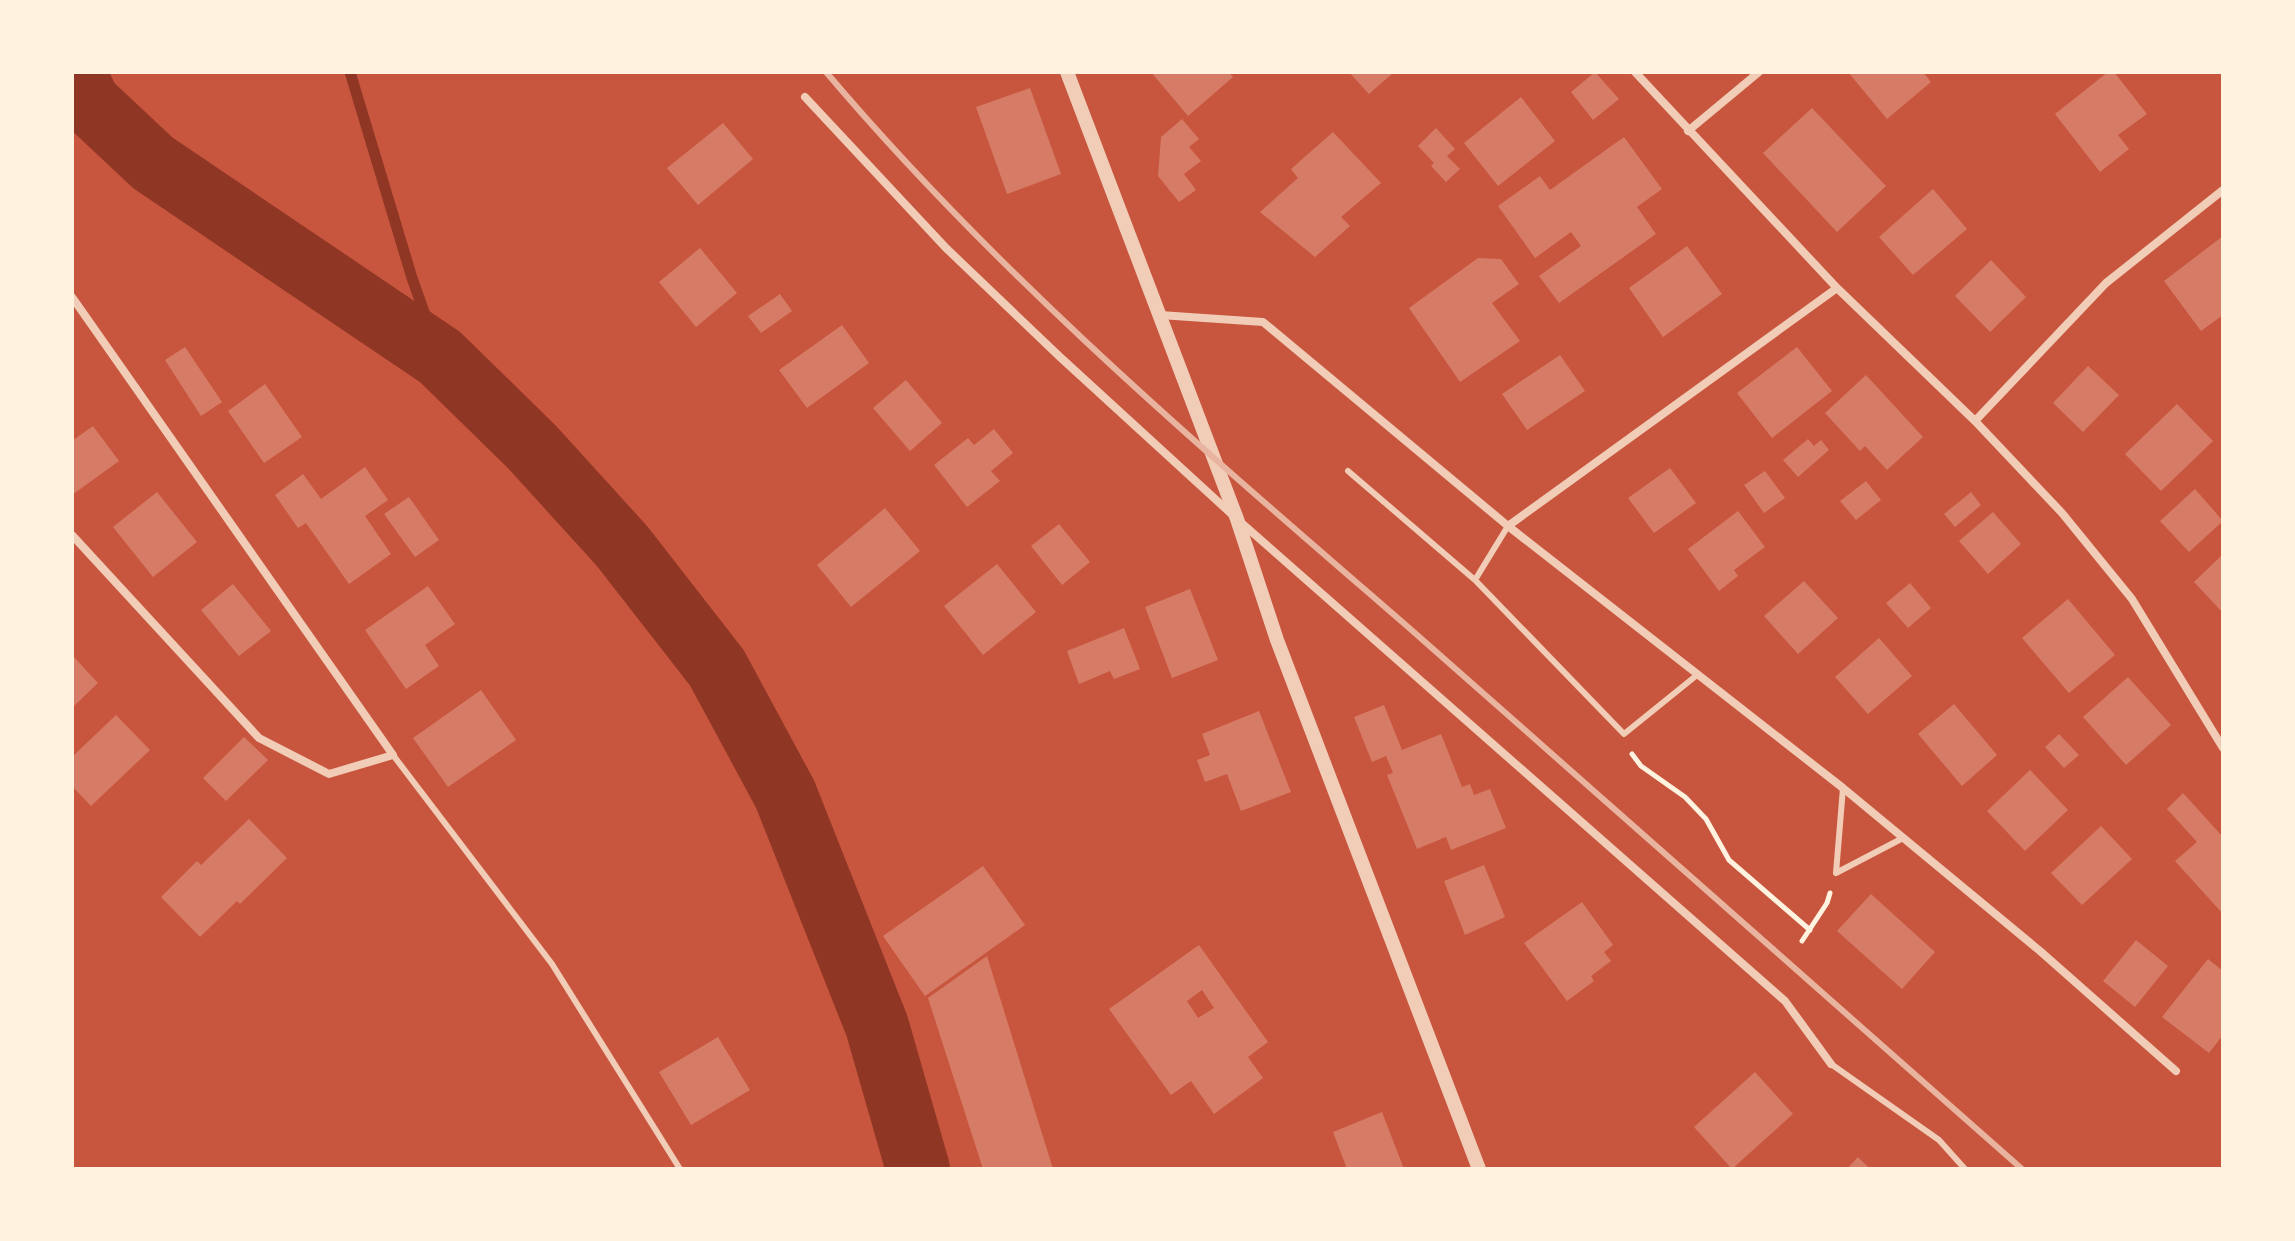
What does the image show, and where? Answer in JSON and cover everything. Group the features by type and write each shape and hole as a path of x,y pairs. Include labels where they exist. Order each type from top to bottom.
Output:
{"street":[{"path":"1067,72 1237,519 1277,640 1479,1169"},
{"path":"1635,72 1837,288 1975,421 2062,513 2132,599 2223,748"},
{"path":"1688,131 1759,72"},
{"path":"805,97 946,248 1060,357 1237,519 1785,1001 1831,1064"},
{"path":"1975,421 2106,283 2223,190"},
{"path":"1508,526 1837,288"},
{"path":"72,297 393,755 329,774 259,738 72,535"},
{"path":"1160,315 1263,322 1508,526 1843,788 2040,951 2176,1071"}],"lane":[{"path":"1348,471 1475,580 1624,734 1697,675"},
{"path":"1475,580 1508,526"},
{"path":"393,755 552,964 680,1169"},
{"path":"1836,873 1843,788"},
{"path":"1836,873 1903,838"},
{"path":"1831,1064 1939,1140 1965,1169"}],"path":[{"path":"1624,734 1631,753 1641,766 1685,797 1706,819 1729,860 1810,930"},
{"path":"1802,941 1827,903 1836,873"}],"building":[{"path":"1151,72 1229,72 1233,77 1188,116"},
{"path":"1349,72 1394,72 1369,94"},
{"path":"1595,72 1619,99 1593,120 1571,92"},
{"path":"1848,72 1923,72 1931,82 1887,119"},
{"path":"2108,72 2114,72 2147,114 2118,135 2129,149 2100,172 2055,114"},
{"path":"1030,88 1061,174 1007,194 976,107"},
{"path":"1521,97 1555,141 1498,186 1464,143"},
{"path":"1812,108 1886,186 1837,232 1763,153"},
{"path":"1182,119 1199,139 1189,147 1201,161 1184,174 1196,190 1179,202 1158,176 1161,137"},
{"path":"723,123 753,159 698,205 667,168"},
{"path":"1436,128 1455,149 1447,156 1460,169 1446,182 1418,146"},
{"path":"1333,132 1381,183 1341,217 1350,226 1315,257 1260,212 1298,178 1291,169"},
{"path":"1624,137 1662,189 1637,207 1656,234 1559,303 1539,276 1581,246 1571,232 1535,258 1498,206 1540,176 1550,190"},
{"path":"1933,189 1967,229 1913,275 1879,237"},
{"path":"2223,236 2223,315 2201,331 2164,281"},
{"path":"1687,246 1722,294 1663,337 1629,288"},
{"path":"700,248 737,293 696,327 659,282"},
{"path":"1478,258 1501,259 1519,284 1492,303 1520,341 1460,382 1409,308"},
{"path":"1991,260 2026,297 1990,332 1955,296"},
{"path":"780,294 792,311 761,333 748,316"},
{"path":"842,325 869,363 807,408 779,370"},
{"path":"185,347 222,402 201,416 165,360"},
{"path":"1797,347 1832,391 1772,438 1737,393"},
{"path":"1560,355 1585,391 1527,430 1502,394"},
{"path":"2088,366 2119,395 2083,432 2053,403"},
{"path":"1866,375 1923,437 1887,470 1865,446 1860,451 1825,413"},
{"path":"906,380 942,423 910,451 873,408"},
{"path":"265,384 302,437 264,463 228,411"},
{"path":"2177,404 2213,441 2161,491 2125,454"},
{"path":"93,426 119,461 72,495 72,441"},
{"path":"994,429 1013,453 991,471 1000,481 967,507 934,465 968,438 974,445"},
{"path":"1808,439 1814,446 1821,440 1829,450 1798,477 1783,460"},
{"path":"365,467 388,500 365,516 391,554 349,584 306,523 298,528 275,495 303,474 321,499"},
{"path":"1670,468 1696,503 1654,533 1628,498"},
{"path":"1765,471 1785,498 1764,513 1744,485"},
{"path":"1866,481 1881,500 1856,520 1840,501"},
{"path":"2195,489 2223,521 2189,552 2160,521"},
{"path":"157,492 197,542 153,577 113,527"},
{"path":"1971,492 1981,505 1955,527 1944,514"},
{"path":"409,497 439,540 415,557 384,514"},
{"path":"885,508 920,551 851,607 817,565"},
{"path":"1738,511 1765,547 1734,570 1738,576 1719,591 1688,549"},
{"path":"1993,512 2021,544 1988,574 1959,541"},
{"path":"1059,524 1090,562 1062,585 1031,546"},
{"path":"2223,554 2223,613 2194,582"},
{"path":"997,564 1036,612 983,655 944,606"},
{"path":"1804,581 1838,618 1798,654 1764,616"},
{"path":"1910,583 1931,608 1908,628 1886,603"},
{"path":"233,584 271,631 239,656 201,610"},
{"path":"428,586 455,624 425,645 439,666 406,689 365,630"},
{"path":"1190,589 1218,660 1172,678 1145,607"},
{"path":"2068,599 2115,655 2069,693 2022,638"},
{"path":"1124,628 1140,669 1114,679 1110,671 1079,684 1067,651"},
{"path":"1879,638 1912,676 1868,714 1835,677"},
{"path":"72,655 98,683 72,708"},
{"path":"2128,677 2171,725 2126,765 2083,717"},
{"path":"481,690 516,740 448,787 413,738"},
{"path":"1954,704 1997,755 1962,786 1918,734"},
{"path":"1384,705 1402,750 1441,734 1462,787 1470,784 1474,795 1490,789 1506,828 1451,850 1446,837 1417,849 1387,775 1393,773 1386,756 1372,762 1354,717"},
{"path":"1259,711 1291,792 1241,811 1227,774 1205,782 1197,760 1210,755 1202,734"},
{"path":"116,715 150,750 91,806 72,786 72,757"},
{"path":"2059,734 2079,755 2064,768 2045,747"},
{"path":"244,737 268,760 226,801 203,778"},
{"path":"2030,770 2068,810 2025,851 1987,811"},
{"path":"2183,793 2223,837 2223,914 2175,861 2197,842 2167,809"},
{"path":"249,819 287,858 240,904 237,901 200,937 161,897 197,861 201,865"},
{"path":"2101,826 2132,859 2082,905 2051,873"},
{"path":"1484,865 1505,917 1465,935 1444,881"},
{"path":"983,866 1025,925 925,996 883,936"},
{"path":"1871,894 1935,952 1902,989 1837,931"},
{"path":"1582,902 1613,945 1604,952 1611,961 1591,976 1594,981 1567,1001 1524,943"},
{"path":"2136,940 2168,966 2135,1007 2103,981"},
{"path":"1199,945 1268,1042 1248,1057 1263,1078 1214,1114 1191,1081 1171,1095 1109,1009","holes":["1202,990 1214,1008 1198,1018 1187,1001"]},
{"path":"987,956 1053,1169 983,1169 928,998"},
{"path":"2208,959 2223,971 2223,1035 2209,1053 2162,1017"},
{"path":"718,1037 750,1090 691,1125 659,1072"},
{"path":"1755,1072 1793,1114 1732,1169 1694,1127"},
{"path":"1382,1112 1404,1169 1347,1169 1333,1132"},
{"path":"1858,1157 1870,1169 1847,1169"}],"waterway":[{"path":"74,72 88,102 153,163 440,357 532,447 622,546 717,668 785,794 877,1026 918,1169"},
{"path":"350,72 412,278 440,357"}],"railway":[{"path":"826,72 893,149 964,223 1110,364 2022,1169"}]}
